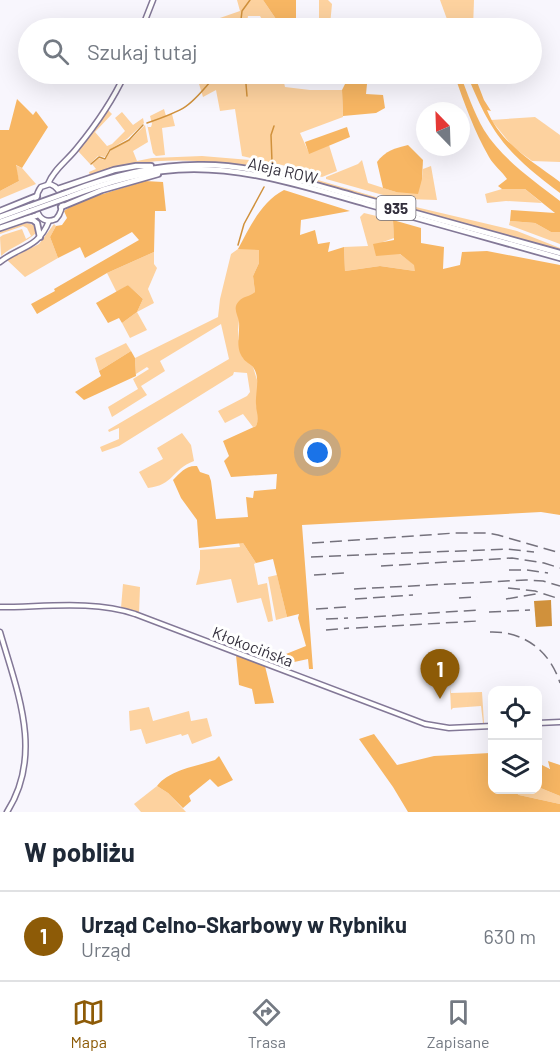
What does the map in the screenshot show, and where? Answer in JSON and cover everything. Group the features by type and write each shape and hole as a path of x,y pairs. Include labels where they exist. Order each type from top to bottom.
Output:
{"main road":[{"path":"53,186 122,168 142,165 165,169"},
{"name":"Aleja ROW","path":"0,222 66,195 121,179 165,169 214,165 262,172 560,253"},
{"path":"61,207 102,190 165,169"},
{"name":"Aleja ROW","path":"165,169 209,169 297,184 560,258"},
{"path":"0,212 37,196"},
{"name":"Aleja ROW","path":"0,218 30,209"},
{"path":"0,228 38,215"},
{"path":"24,219 36,222 41,235"}],"street":[{"path":"146,18 153,0"},
{"path":"53,186 56,171 80,144 120,84"},
{"path":"47,221 38,215 37,196 40,189 53,186"},
{"path":"0,262 32,246 41,235 47,221 59,216 61,195 53,186"},
{"name":"Kłokocińska","path":"0,608 96,606 118,609 417,722 449,728 488,726"},
{"path":"0,632 23,713 27,743 21,780 7,812"},
{"path":"542,723 560,722"}],"shaded area":[{"path":"237,0 263,0 275,18 248,16 248,18 220,18 240,11"},
{"path":"263,0 296,0 296,18 275,18"},
{"path":"319,0 328,0 332,4 331,18 319,18"},
{"path":"440,0 474,0 473,18 447,18"},
{"path":"199,84 284,84 285,87 310,90 342,90 343,117 300,133 309,153 329,145 337,171 322,177 242,156 235,109 220,111 216,90 203,97"},
{"path":"345,84 367,84 366,94 383,95 385,108 376,113 343,116 342,90"},
{"path":"458,84 464,84 477,117 500,151 560,201 560,232 551,232 535,223 510,221 511,210 555,213 525,189 502,189 498,186 507,179 491,160 470,116 470,102 465,102"},
{"path":"471,84 478,84 491,111 487,110 493,122 508,142 560,182 560,193 527,167 503,142 484,113"},
{"path":"17,99 33,115 36,111 48,127 22,168 16,165 19,181 0,191 0,130 9,130"},
{"path":"107,109 112,114 95,132 107,146 125,131 115,118 122,112 133,125 143,118 144,123 127,139 109,150 105,157 98,156 90,164 78,151"},
{"path":"164,109 166,116 172,114 175,126 162,128 165,155 156,156 153,153 147,124 151,127 150,116"},
{"path":"535,117 560,135 560,162 532,161 513,147 491,120"},
{"path":"145,125 148,142 133,151 137,161 152,158 202,156 250,160 386,200 517,231 560,248 560,250 271,170 203,161 157,161 134,164 90,176 89,172 96,169 92,164 98,158 105,160 111,150 131,139"},
{"path":"347,127 350,137 309,154 305,142"},
{"path":"408,145 416,156 423,160 418,194 383,188 377,162 383,155"},
{"path":"362,160 368,183 396,192 422,179 423,169 431,166 437,200 406,199 408,202 326,179"},
{"path":"15,165 22,168 36,184 0,199 0,191 19,181"},
{"path":"145,181 163,182 166,211 155,211 154,252 107,273 37,314 31,304 139,240 132,232 85,258 80,247 58,258 50,237 56,226 62,225 67,218 64,211 77,202"},
{"path":"502,189 525,189 542,203 506,201 487,203 485,194"},
{"path":"284,190 350,211 301,220 300,235 315,230 318,244 330,242 328,252 344,247 345,271 380,266 415,271 414,265 400,254 376,256 373,244 394,240 393,220 421,228 421,243 444,247 443,269 460,265 462,252 487,251 560,265 560,515 541,512 302,525 313,669 309,669 308,659 285,664 286,654 306,646 298,618 299,614 287,617 273,559 256,563 243,543 199,548 197,520 181,498 173,480 184,470 193,466 197,466 200,472 209,475 216,519 248,517 246,497 253,498 254,491 276,489 277,474 231,477 224,461 229,456 223,441 256,426 258,420 257,376 253,367 244,359 239,350 239,322 236,309 241,299 255,292 253,276 259,263 259,250 238,249 263,208"},
{"path":"364,213 393,220 394,238 383,242 415,265 415,271 380,266 345,271 344,247 368,246 360,217"},
{"path":"510,221 535,223 551,232 560,232 560,244 509,225"},
{"path":"26,223 34,225 37,232 28,239 1,256 0,237 3,235 22,229 26,239 31,236 27,228 23,226 0,234 0,232"},
{"path":"54,224 56,226 50,237 58,258 25,277 7,260 39,244"},
{"path":"238,249 259,249 259,263 253,276 255,292 239,321 238,330 238,339 253,367 258,383 256,404 259,418 256,426 253,427 243,414 225,423 218,411 247,396 250,392 247,373 234,372 233,375 119,446 102,452 100,447 119,439 119,428 109,432 108,430 229,359 221,324 160,361 165,371 141,386 147,395 112,417 108,407 138,389 133,379 149,369 147,367 136,374 135,358 218,317 231,254"},
{"path":"154,252 154,264 157,268 148,289 154,303 137,312 143,299 128,285 117,293 107,273"},
{"path":"128,285 143,299 137,312 122,323 119,318 108,323 96,303"},
{"path":"137,312 147,330 130,338 122,323"},
{"path":"126,343 131,351 99,371 95,358"},
{"path":"131,351 135,358 136,376 84,400 75,392 101,376 99,371"},
{"path":"182,433 191,445 194,461 163,484 148,488 139,472 163,459 157,448"},
{"path":"239,543 243,543 256,563 254,564 258,585 267,583 273,621 268,622 261,598 237,603 231,579 196,585 200,569 200,550 240,547"},
{"path":"277,575 287,617 276,620 268,577"},
{"path":"123,584 140,587 139,614 121,608"},
{"path":"551,600 552,626 536,627 534,601"},
{"path":"236,655 265,666 274,703 255,704 252,689 239,685"},
{"path":"450,688 451,693 482,692 484,723 481,706 451,710"},
{"path":"149,707 153,721 189,711 191,721 207,718 212,736 192,744 188,734 182,736 181,734 146,744 141,729 130,731 129,711"},
{"path":"374,734 397,765 434,756 488,753 488,794 518,794 560,804 560,812 408,812 359,739"},
{"path":"219,756 233,780 218,787 210,779 189,796 191,801 183,808 157,786 176,772 215,760"},
{"path":"548,761 560,765 560,796 542,789 542,765 550,769"},
{"path":"157,786 168,793 186,812 141,812 134,804"},
{"path":"542,789 560,796 560,804 519,795 542,794"}],"waterway":[{"path":"241,18 242,11 250,0"},
{"path":"147,123 186,107 208,84"},
{"path":"246,84 247,96"},
{"path":"91,164 99,157 105,159 110,150 129,140 143,125"},
{"path":"272,162 271,135 274,126"},
{"path":"238,245 244,224 264,187"}],"railway":[{"path":"312,543 455,533 487,533 560,553"},
{"path":"311,557 507,549 534,552"},
{"path":"381,566 512,558 560,568"},
{"path":"509,570 548,573"},
{"path":"314,575 345,573"},
{"path":"354,589 526,580 543,581 560,586"},
{"path":"508,588 535,591 560,599"},
{"path":"506,599 536,594"},
{"path":"355,599 413,595"},
{"path":"459,598 477,597"},
{"path":"316,609 347,607"},
{"path":"356,618 478,610"},
{"path":"489,612 530,610"},
{"path":"326,619 348,618"},
{"path":"356,628 478,621"},
{"path":"326,630 349,628"},
{"path":"490,632 514,635 534,645 550,661 560,683"}],"place":[{"name":"Urząd Celno-Skarbowy w Rybniku","path":"440,699"}]}
